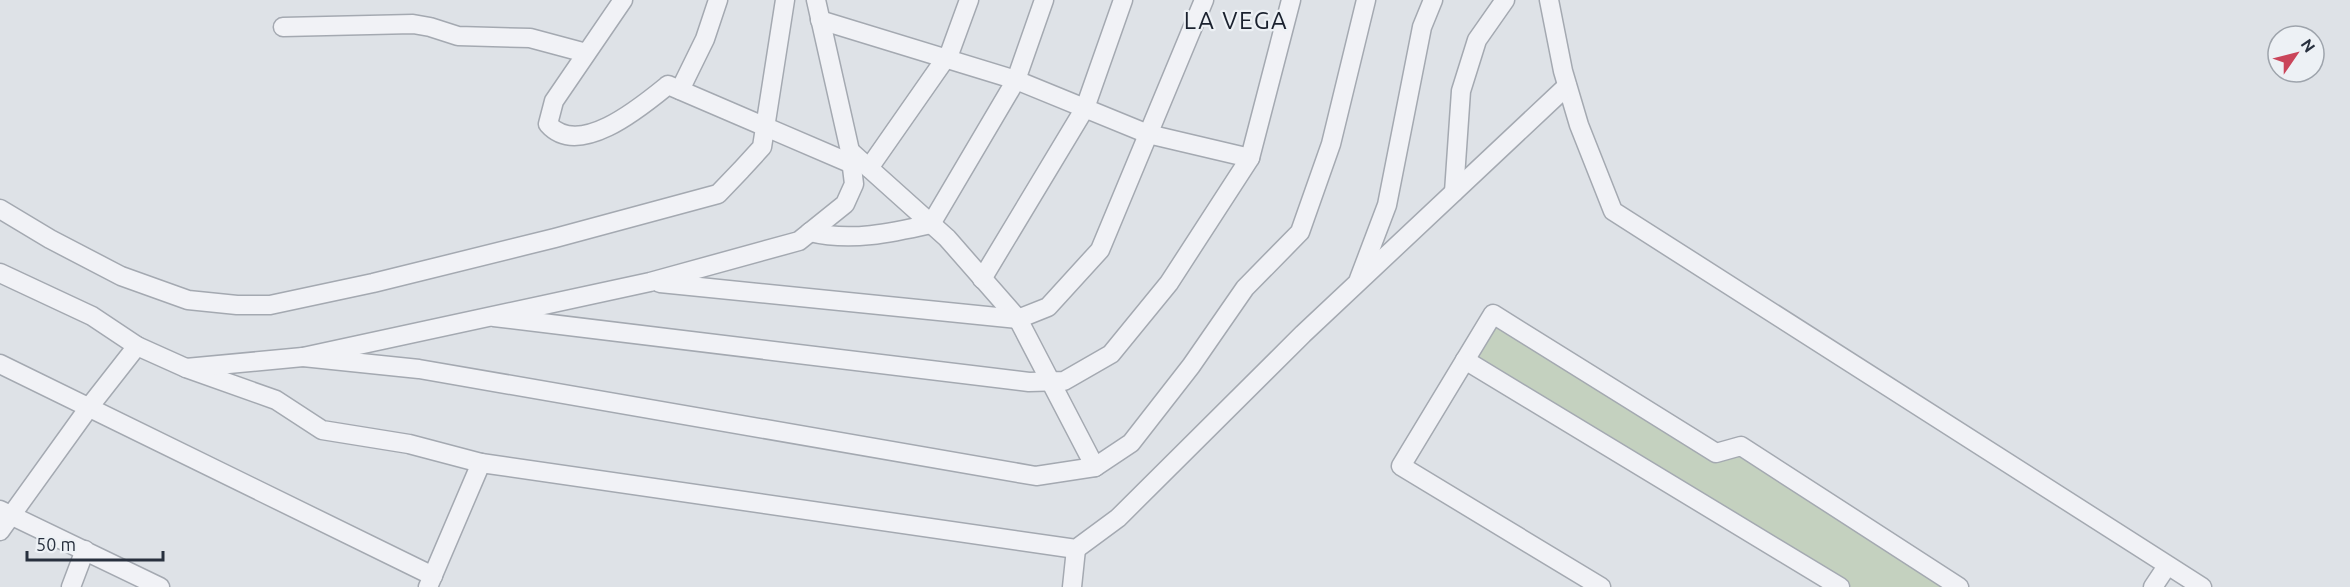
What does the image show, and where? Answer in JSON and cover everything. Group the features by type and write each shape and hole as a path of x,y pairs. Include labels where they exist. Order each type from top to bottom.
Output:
{"street":[{"path":"623,0 554,101 549,113 548,124 561,135 594,133 605,129 645,104 668,85 765,126 857,161 947,238 1018,320 1095,466"},
{"path":"680,90 705,39 718,0"},
{"path":"186,368 303,357 650,282 799,241 845,204 854,184 857,161 816,0"},
{"path":"857,161 951,52 969,0"},
{"path":"810,232 830,237 875,236 932,224 1016,80 1044,0"},
{"path":"982,279 1085,108 1123,0"},
{"path":"650,282 1018,320 1048,307 1100,250 1204,0"},
{"path":"494,317 1018,381 1064,381 1111,354 1169,283 1250,158 1291,0"},
{"path":"303,357 419,369 1036,476 1095,466 1131,443 1191,366 1245,288 1300,232 1331,144 1366,0"},
{"path":"1357,284 1387,206 1422,27 1433,0"},
{"path":"1454,192 1461,91 1477,40 1505,0"},
{"path":"1549,0 1567,86 1579,125 1613,211 2202,587"},
{"path":"0,209 50,239 121,276 188,300 227,304 270,305 373,284 555,238 718,194 762,147 780,2"},
{"path":"820,20 1016,80 1148,135 1250,158"},
{"path":"283,27 413,24 458,36 531,38 586,53"},
{"path":"0,273 92,316 137,346 186,368 276,400 322,430 409,444 481,463 1076,549 1118,518 1303,334 1567,86"},
{"path":"1601,587 1401,466 1493,314 1716,453 1741,446 1959,587"},
{"path":"0,531 6,513 137,346"},
{"path":"1465,360 1840,587"},
{"path":"0,364 90,406 431,581 481,463"},
{"path":"6,513 160,587"},
{"path":"1072,587 1076,549"},
{"path":"71,587 85,550"},
{"path":"2153,587 2167,566"}],"green space":[{"path":"1497,327 1739,455 1945,587 1851,587 1474,358"}],"district":[{"name":"LA VEGA","path":"1236,21"}]}
